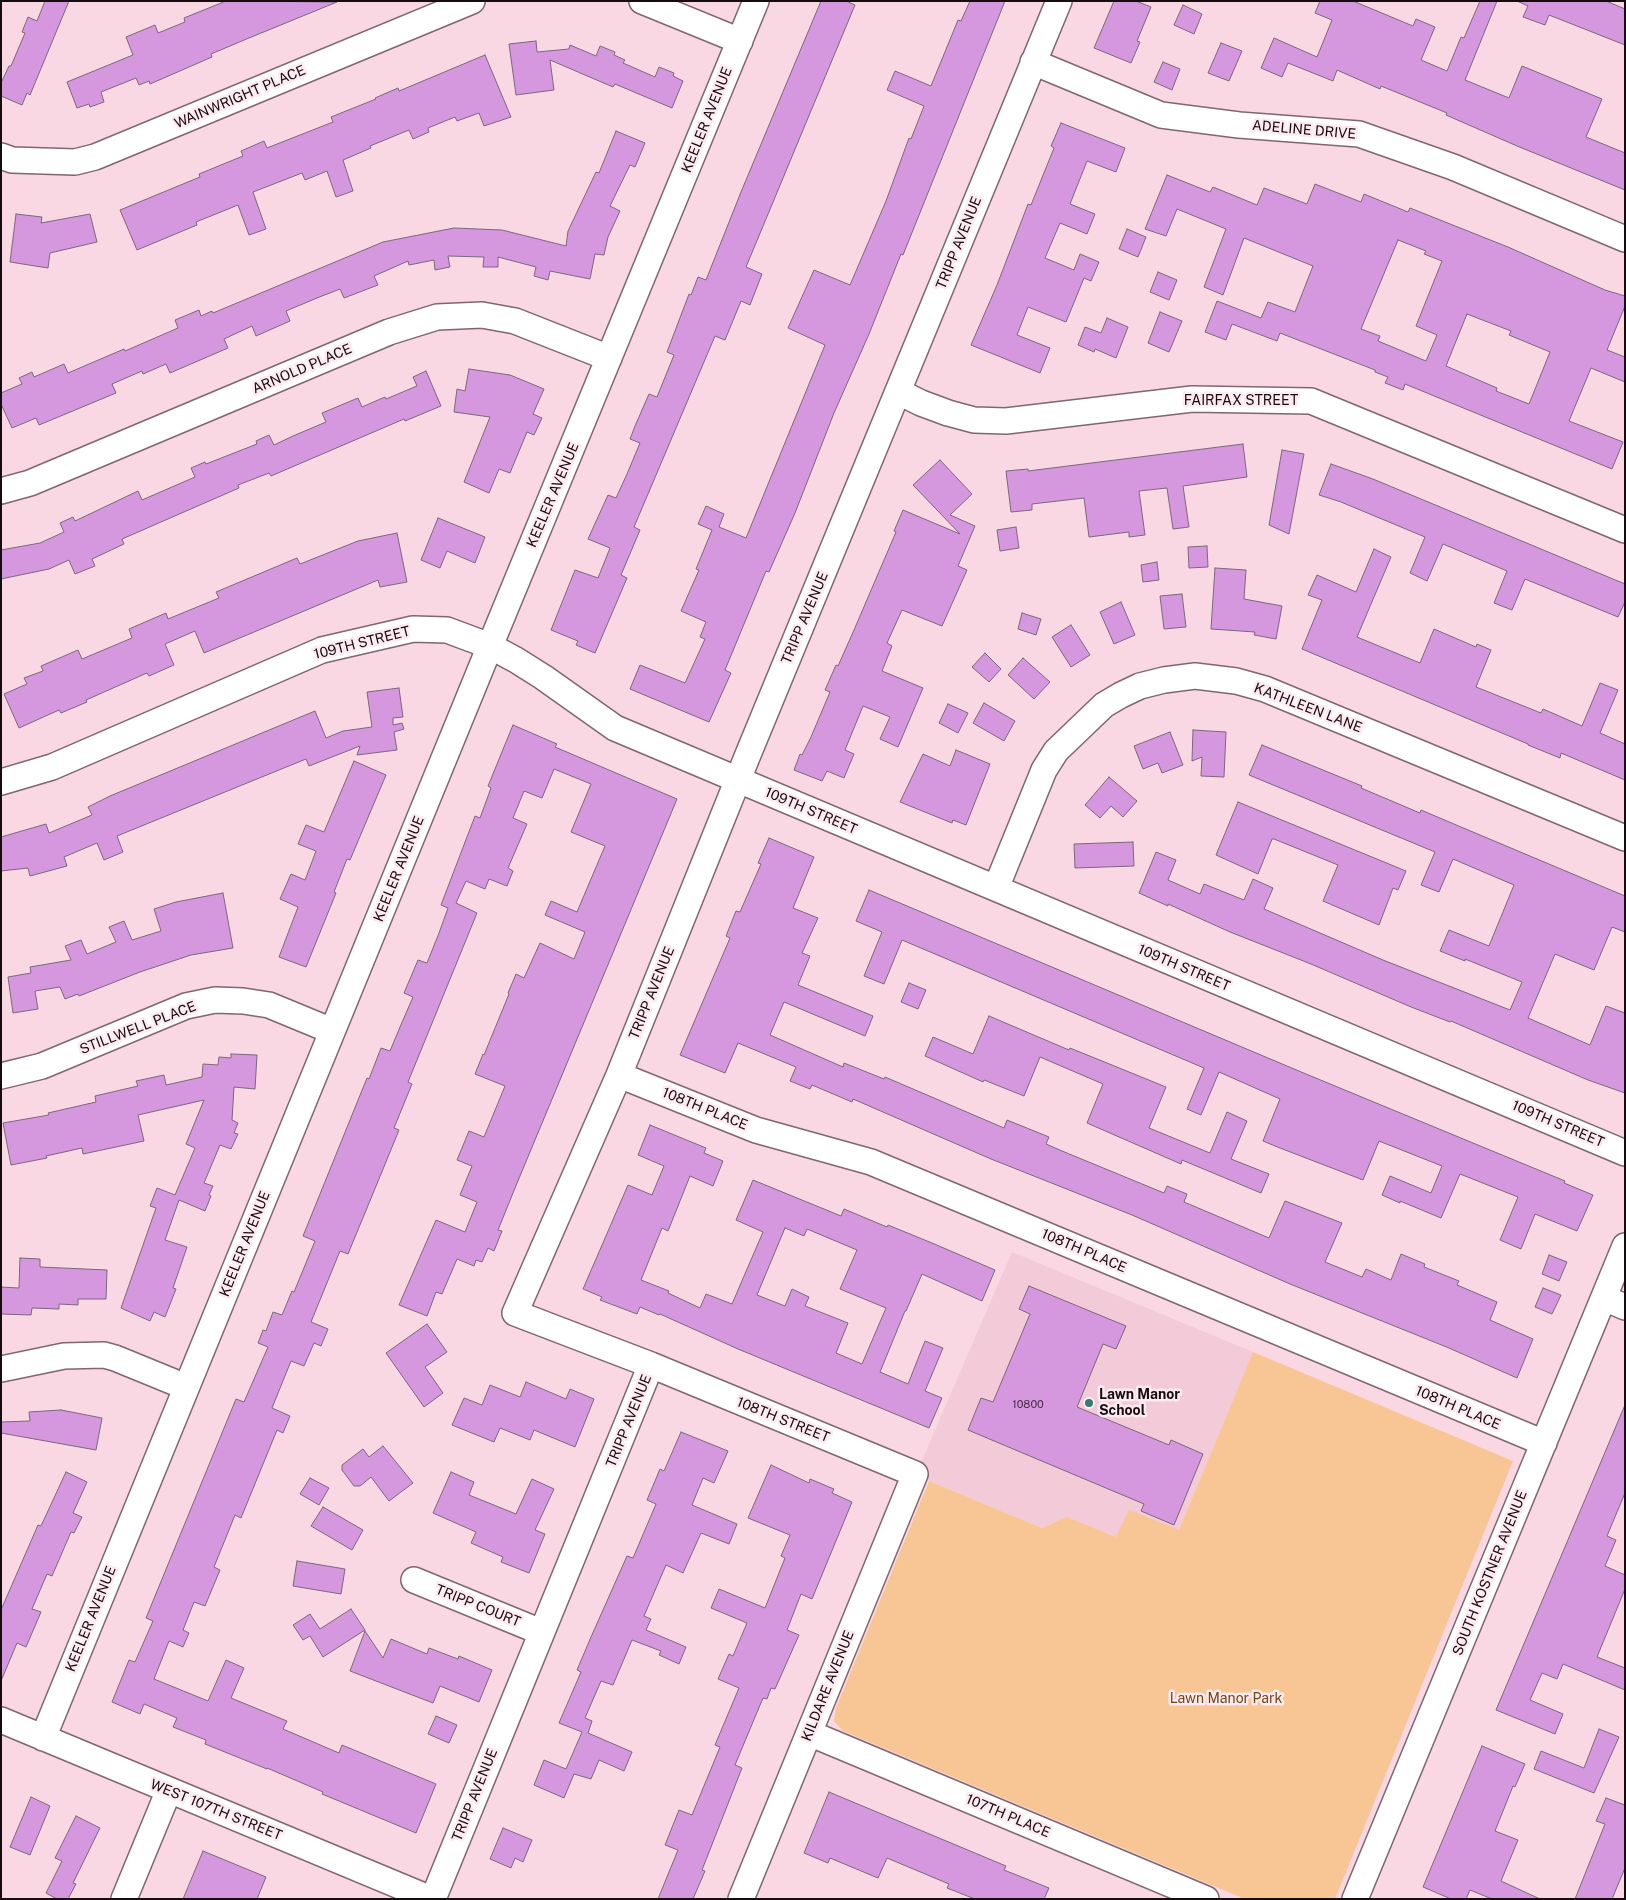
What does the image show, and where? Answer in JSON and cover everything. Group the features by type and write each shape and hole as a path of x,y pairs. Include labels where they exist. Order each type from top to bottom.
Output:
{"street":[{"name":"WAINWRIGHT PLACE","path":"1,156 12,160 75,162 95,157 472,1"},
{"path":"642,1 740,41"},
{"name":"KEELER AVENUE","path":"43,1738 756,1"},
{"name":"TRIPP AVENUE","path":"432,1899 652,1365 515,1314 619,1074 1058,1"},
{"name":"ADELINE DRIVE","path":"1034,62 1161,115 1239,125 1359,134 1452,167 1625,239"},
{"name":"ARNOLD PLACE","path":"1,491 30,483 389,332 437,317 482,315 515,321 609,358"},
{"name":"FAIRFAX STREET","path":"898,392 921,403 974,420 1006,421 1192,399 1311,401 1625,530"},
{"name":"109TH STREET","path":"1,782 52,767 322,650 413,629 446,630 490,646 543,677 615,728 1625,1152"},
{"name":"KATHLEEN LANE","path":"996,888 1044,770 1056,751 1104,705 1121,695 1140,686 1164,680 1195,676 1236,681 1265,689 1625,838"},
{"name":"STILLWELL PLACE","path":"1,1076 42,1066 186,1006 216,1000 243,1001 269,1006 332,1031"},
{"name":"108TH PLACE","path":"619,1074 756,1130 871,1162 1544,1443"},
{"name":"SOUTH KOSTNER AVENUE","path":"1356,1899 1544,1443 1614,1302 1625,1246"},
{"path":"1,1369 64,1356 104,1356 114,1358 186,1387"},
{"name":"108TH STREET","path":"652,1365 915,1474"},
{"name":"KILDARE AVENUE","path":"742,1899 915,1474"},
{"name":"TRIPP COURT","path":"414,1580 541,1632"},
{"name":"WEST 107TH STREET","path":"1,1720 432,1899"},
{"name":"107TH PLACE","path":"809,1733 1206,1899"},
{"path":"124,1899 169,1790"}],"shaded area":[{"name":"Lawn Manor School","path":"1012,1252 1253,1352 1179,1530 1116,1537 1067,1517 1042,1528 929,1481 920,1465"}],"green space":[{"name":"Lawn Manor Park","path":"1253,1352 1513,1461 1335,1899 1245,1899 843,1731 834,1721 836,1708 929,1481 1042,1528 1067,1517 1116,1537 1129,1510 1179,1530"}],"building":[{"path":"45,1 69,1 30,95 27,93 22,105 1,96 1,83 9,66 11,66 25,33 22,32 28,17 37,21"},
{"path":"226,1 337,2 211,54 212,57 150,84 149,81 139,85 136,78 101,92 104,102 90,107 89,104 77,108 67,82 133,55 126,37 155,25 158,33 185,22 184,18"},
{"path":"821,1 846,1 855,5 746,267 762,274 750,305 741,301 725,340 715,336 634,527 640,530 621,575 627,578 595,653 576,645 578,641 551,630 575,570 598,578 610,548 588,539 608,495 616,498 627,474 640,443 630,439 649,394 657,397 674,355 667,352 689,294 691,295 698,277 706,280"},
{"path":"970,1 1005,1 903,255 901,254 869,334 834,413 795,513 769,572 766,571 725,670 731,673 709,722 630,689 640,665 685,683 705,639 700,637 706,622 681,611 699,570 696,569 712,530 698,524 706,506 724,514 719,527 746,538 825,345 788,328 814,270 850,285 886,201 909,138 911,139 924,106 887,90 895,71 931,86 958,20 961,21"},
{"path":"1114,1 1136,1 1151,7 1137,41 1140,42 1131,63 1094,48"},
{"path":"1320,1 1353,1 1413,26 1416,19 1435,27 1421,60 1447,71 1461,37 1464,38 1480,1 1497,1 1465,80 1509,98 1522,66 1602,99 1586,137 1625,153 1625,190 1517,146 1446,115 1447,113 1381,86 1380,89 1337,70 1333,81 1288,63 1282,77 1261,68 1274,38 1317,57 1332,20 1315,13"},
{"path":"1517,1 1606,1 1625,9 1625,45 1549,15 1545,25 1523,17 1528,6"},
{"path":"1183,5 1202,14 1194,34 1174,25"},
{"path":"536,41 537,52 569,49 570,45 596,56 600,46 615,52 614,55 625,60 623,63 655,77 659,67 674,73 673,76 683,81 672,108 615,84 613,87 550,60 554,90 516,95 509,44"},
{"path":"1221,43 1242,51 1229,81 1208,73"},
{"path":"485,55 511,117 484,126 479,113 457,121 455,117 428,128 429,132 413,139 409,130 370,146 371,148 343,160 353,191 336,197 327,171 305,180 302,173 253,192 266,229 249,235 238,205 196,222 197,225 137,250 120,210 200,177 199,174 243,156 241,151 264,141 267,148 333,122 331,117 398,88 399,91"},
{"path":"1163,62 1180,69 1172,90 1154,82"},
{"path":"1061,123 1125,148 1116,172 1087,161 1070,204 1095,214 1087,234 1060,223 1045,258 1074,270 1080,254 1099,262 1091,281 1084,278 1066,322 1028,307 1017,335 1050,348 1040,373 971,345 997,285 1028,204 1031,205 1054,148 1051,146"},
{"path":"616,131 645,143 635,167 630,165 610,206 620,211 608,237 604,255 595,254 590,279 550,271 548,280 534,276 536,267 498,257 498,267 483,267 484,257 448,256 450,267 435,270 434,260 409,265 408,261 374,276 378,285 344,298 340,289 286,311 290,321 256,336 252,326 224,339 228,348 170,373 166,364 143,374 142,371 112,384 116,393 39,425 36,418 12,428 1,404 1,393 22,384 19,378 32,372 34,377 64,364 68,373 178,328 175,320 199,310 201,316 212,311 213,313 383,242 454,228 502,230 566,246 568,231 596,172 599,173"},
{"path":"1167,175 1210,192 1213,187 1257,205 1264,188 1307,204 1315,184 1361,202 1364,194 1408,212 1410,208 1508,247 1605,290 1625,296 1625,306 1607,350 1625,357 1625,382 1591,368 1569,421 1623,442 1612,469 1405,384 1403,390 1385,383 1388,377 1375,372 1375,370 1280,333 1277,341 1232,324 1226,340 1205,332 1217,301 1261,318 1268,302 1295,312 1313,266 1244,238 1223,295 1204,287 1226,229 1177,209 1166,236 1145,229","holes":["1398,240 1426,251 1424,254 1442,261 1416,326 1437,335 1426,361 1378,341 1380,336 1361,329","1467,314 1511,331 1509,335 1550,352 1529,404 1496,391 1497,388 1446,366"]},
{"path":"16,214 42,217 41,223 90,214 97,242 50,253 48,268 10,262"},
{"path":"1127,229 1146,237 1138,257 1119,249"},
{"path":"1158,272 1177,280 1169,300 1150,292"},
{"path":"1160,312 1182,321 1169,352 1148,343"},
{"path":"1107,318 1128,327 1116,358 1095,349 1094,352 1078,345 1085,327 1101,333"},
{"path":"469,369 510,375 544,389 533,414 542,418 534,435 527,432 510,473 499,469 489,493 464,482 490,417 454,412 457,389 465,391"},
{"path":"426,371 441,406 405,421 404,419 271,476 269,473 238,485 239,488 122,539 124,544 92,559 95,566 75,574 69,560 49,569 1,579 1,550 40,543 64,532 60,523 73,517 75,521 138,491 142,500 195,477 191,468 257,444 256,441 269,435 274,445 326,422 322,413 358,398 362,407 417,386 413,377"},
{"path":"1243,444 1247,477 1183,486 1189,527 1173,529 1167,488 1139,491 1145,535 1129,537 1129,532 1089,537 1084,498 1032,504 1032,510 1011,512 1006,471 1028,469 1028,471"},
{"path":"1282,450 1304,454 1289,534 1269,525"},
{"path":"940,460 972,494 950,515 975,526 958,566 967,570 942,626 902,610 887,643 892,646 882,671 923,688 898,747 880,739 890,717 863,706 845,750 854,754 844,778 827,771 822,781 794,770 800,754 802,755 811,737 830,692 825,690 854,630 896,532 894,531 903,510 960,534 913,485"},
{"path":"1331,464 1373,479 1625,584 1625,602 1618,617 1525,579 1512,610 1494,603 1507,571 1443,544 1427,581 1410,573 1425,537 1341,502 1319,495"},
{"path":"438,518 485,537 475,563 447,551 440,568 421,560"},
{"path":"1016,527 1019,548 1000,551 997,530"},
{"path":"397,533 407,582 380,587 378,580 204,653 195,631 165,644 174,665 149,676 147,673 86,700 87,702 61,713 59,710 19,728 4,694 27,684 24,678 43,671 41,666 78,650 82,659 132,638 129,629 166,613 168,619 219,598 216,592 297,558 300,564 358,541"},
{"path":"1207,546 1208,567 1189,568 1188,547"},
{"path":"1374,549 1391,557 1357,637 1420,663 1434,629 1476,647 1477,644 1491,650 1476,687 1541,713 1543,709 1582,726 1600,683 1618,690 1600,733 1625,744 1625,780 1561,753 1560,758 1302,649 1322,600 1308,595 1317,575 1356,592"},
{"path":"1157,562 1159,580 1143,582 1141,565"},
{"path":"1215,568 1246,570 1244,599 1282,606 1276,639 1254,635 1255,632 1211,629"},
{"path":"1182,594 1186,627 1164,629 1160,596"},
{"path":"1121,602 1135,635 1114,644 1100,612"},
{"path":"1022,613 1041,619 1036,635 1018,629"},
{"path":"1071,625 1090,655 1071,667 1052,637"},
{"path":"985,653 1001,669 989,682 972,667"},
{"path":"1023,658 1050,682 1034,699 1008,675"},
{"path":"399,688 403,717 393,718 393,725 402,723 404,729 394,732 397,750 357,755 360,746 309,766 306,759 117,836 123,852 104,860 97,843 64,857 67,866 30,876 28,868 1,871 1,837 46,824 49,833 92,815 88,807 110,796 315,711 326,738 343,731 372,727 367,692"},
{"path":"984,703 1015,721 1004,741 973,723"},
{"path":"948,704 968,713 958,733 939,723"},
{"path":"513,725 557,744 555,747 677,799 515,1188 498,1230 502,1231 494,1251 488,1248 482,1262 476,1260 474,1266 457,1259 442,1294 436,1292 427,1316 399,1305 436,1220 465,1232 477,1202 460,1195 472,1166 457,1160 469,1131 484,1137 505,1086 475,1074 508,993 516,974 524,978 540,943 574,959 585,932 545,915 551,901 577,912 605,846 571,832 591,784 554,769 542,798 524,791 513,818 527,824 508,868 513,871 507,886 489,879 485,889 466,881 456,903 477,913 408,1082 412,1084 394,1128 399,1130 348,1254 340,1251 311,1322 328,1329 321,1346 314,1343 304,1366 291,1361 272,1408 290,1416 283,1433 277,1430 241,1518 235,1515 214,1567 220,1570 205,1606 194,1602 183,1630 189,1633 183,1647 169,1641 154,1679 208,1701 226,1660 244,1668 231,1698 287,1721 283,1729 339,1753 342,1745 436,1784 416,1833 322,1794 323,1792 267,1768 205,1744 206,1740 173,1727 177,1718 144,1704 140,1714 112,1702 129,1660 135,1662 153,1621 146,1618 236,1399 244,1402 268,1347 258,1343 263,1330 266,1331 273,1312 282,1315 292,1291 294,1292 315,1241 303,1236 367,1078 369,1079 381,1048 390,1051 413,997 404,993 418,960 427,963 448,908 441,905 475,816 480,818 491,788 488,786"},
{"path":"1193,730 1226,732 1224,777 1201,776 1202,757 1192,761"},
{"path":"1170,732 1183,765 1162,773 1158,763 1143,769 1134,746"},
{"path":"1262,745 1362,786 1361,788 1420,813 1421,810 1625,896 1625,932 1612,927 1594,970 1555,954 1528,1018 1590,1045 1606,1006 1625,1013 1625,1093 1588,1080 1451,1021 1411,1007 1139,893 1156,852 1176,860 1168,880 1200,894 1204,884 1244,900 1253,879 1273,888 1264,909 1383,960 1510,1010 1522,982 1440,951 1449,930 1489,946 1514,885 1453,859 1439,892 1421,885 1435,852 1249,775"},
{"path":"956,750 990,764 966,825 953,820 952,823 900,802 923,754 950,766"},
{"path":"354,761 386,775 350,860 347,859 334,892 336,893 306,967 279,957 298,907 280,899 291,874 305,880 316,851 298,844 306,825 324,832"},
{"path":"1109,777 1137,801 1123,817 1111,806 1100,818 1085,805"},
{"path":"1238,802 1406,871 1398,890 1393,888 1379,925 1323,901 1338,865 1274,839 1272,839 1258,874 1216,855"},
{"path":"769,838 814,857 793,908 818,918 802,953 810,956 798,985 873,1016 865,1036 784,1002 770,1035 843,1067 844,1063 884,1079 885,1077 1004,1128 1007,1120 1049,1137 1046,1144 1164,1193 1167,1186 1187,1194 1184,1202 1269,1238 1285,1201 1342,1223 1325,1262 1362,1277 1366,1269 1391,1280 1401,1254 1425,1264 1424,1267 1459,1281 1457,1285 1497,1302 1490,1320 1533,1339 1517,1378 1449,1348 1290,1284 1132,1215 991,1159 853,1099 852,1102 812,1085 810,1089 790,1081 796,1067 738,1043 725,1073 680,1055 730,938 726,936 736,911 740,912 761,864 758,863"},
{"path":"1133,842 1134,866 1075,868 1074,844"},
{"path":"869,890 1565,1181 1564,1183 1593,1195 1577,1231 1535,1214 1521,1249 1500,1240 1518,1197 1460,1174 1441,1218 1400,1201 1400,1203 1382,1195 1390,1176 1431,1193 1442,1166 1379,1141 1363,1180 1263,1141 1280,1099 1219,1072 1201,1115 1187,1109 1204,1068 902,940 884,984 864,976 882,932 856,921"},
{"path":"223,893 233,948 191,955 140,972 79,996 78,994 65,999 60,987 35,991 38,1009 13,1013 8,977 31,973 30,967 71,960 65,946 81,940 87,954 116,942 109,927 124,921 132,940 161,931 154,909 176,902"},
{"path":"909,983 926,990 918,1009 901,1002"},
{"path":"989,1016 1069,1050 1070,1048 1166,1087 1149,1128 1210,1153 1227,1112 1247,1121 1231,1159 1269,1174 1261,1193 1182,1160 1181,1164 1087,1123 1103,1084 1040,1057 1024,1096 984,1080 983,1082 925,1056 933,1037 973,1054"},
{"path":"231,1054 257,1055 255,1089 234,1087 232,1120 238,1123 234,1133 238,1134 231,1149 220,1145 204,1183 213,1186 205,1211 179,1200 165,1240 187,1247 173,1288 176,1289 165,1317 154,1312 150,1321 121,1308 156,1208 150,1206 157,1188 175,1195 195,1148 186,1144 204,1100 138,1115 144,1141 83,1154 82,1148 46,1156 47,1158 11,1165 3,1123 49,1115 48,1113 96,1102 95,1096 138,1086 136,1081 164,1075 166,1085 202,1077 203,1064 218,1065 219,1057 231,1058"},
{"path":"650,1125 706,1148 704,1153 723,1161 713,1186 690,1176 668,1231 662,1228 641,1280 669,1291 668,1293 700,1308 706,1294 732,1304 763,1232 736,1220 753,1180 841,1216 844,1209 887,1227 888,1225 995,1270 982,1301 922,1274 905,1311 880,1372 908,1384 925,1341 943,1348 925,1391 942,1398 929,1428 738,1349 660,1314 640,1307 637,1314 600,1300 602,1297 583,1289 628,1185 652,1195 664,1166 638,1155","holes":["785,1228 804,1236 807,1229 857,1250 840,1289 886,1308 862,1364 836,1353 848,1323 805,1306 809,1297 792,1289 785,1306 757,1295"]},
{"path":"1549,1255 1567,1262 1559,1281 1542,1274"},
{"path":"20,1258 40,1259 40,1267 107,1270 106,1299 78,1299 78,1305 59,1304 59,1309 32,1308 31,1315 1,1314 1,1287 19,1288"},
{"path":"1029,1286 1126,1326 1116,1349 1103,1344 1077,1407 1169,1445 1171,1440 1203,1454 1174,1525 1141,1511 1144,1504 968,1430 981,1398 993,1402 1030,1314 1019,1309"},
{"path":"1543,1288 1561,1295 1552,1314 1535,1307"},
{"path":"427,1324 447,1352 425,1367 443,1393 424,1407 386,1353"},
{"path":"526,1382 566,1399 570,1389 594,1399 575,1447 534,1430 530,1440 500,1428 494,1442 452,1425 464,1398 482,1405 490,1385 520,1397"},
{"path":"1625,1405 1625,1493 1607,1536 1616,1540 1605,1566 1625,1575 1625,1589 1597,1657 1625,1668 1625,1690 1563,1664 1557,1679 1542,1673 1530,1700 1563,1714 1555,1734 1496,1710"},
{"path":"61,1410 102,1418 96,1450 1,1433 1,1422 30,1421 29,1412"},
{"path":"681,1432 728,1451 714,1483 703,1478 692,1505 737,1524 729,1544 701,1533 683,1573 666,1565 644,1616 651,1619 646,1630 686,1647 679,1664 659,1655 661,1651 632,1640 613,1685 601,1681 585,1718 592,1721 588,1733 632,1752 624,1771 599,1760 591,1779 574,1774 564,1798 534,1785 544,1760 566,1769 582,1732 559,1723 581,1672 577,1670 591,1637 627,1556 633,1558 656,1504 647,1500 660,1469 664,1471"},
{"path":"383,1446 413,1483 389,1501 371,1477 360,1486 354,1486 342,1470 342,1465 363,1449 369,1457"},
{"path":"771,1465 809,1483 810,1479 834,1489 832,1493 852,1502 812,1599 801,1594 787,1630 799,1635 775,1689 771,1688 767,1699 763,1698 735,1765 742,1768 702,1870 705,1871 693,1899 658,1899 678,1850 665,1845 679,1810 692,1815 720,1747 715,1745 739,1688 718,1679 729,1654 733,1656 747,1623 711,1608 719,1589 765,1608 785,1558 781,1556 790,1535 748,1518"},
{"path":"66,1472 87,1482 73,1513 82,1517 74,1533 71,1532 52,1576 47,1574 32,1609 41,1612 26,1647 17,1643 1,1681 1,1610 38,1525 41,1526"},
{"path":"451,1472 474,1482 469,1495 516,1514 532,1479 554,1489 535,1530 545,1534 529,1573 501,1562 503,1557 471,1543 476,1532 433,1513"},
{"path":"310,1478 329,1488 319,1505 300,1494"},
{"path":"323,1507 363,1530 352,1550 311,1526"},
{"path":"297,1561 345,1569 341,1594 293,1586"},
{"path":"351,1609 365,1630 323,1657 310,1636 303,1640 293,1625 310,1614 320,1629"},
{"path":"365,1631 383,1658 391,1639 427,1654 429,1648 458,1659 459,1656 492,1670 479,1702 440,1686 433,1703 350,1671"},
{"path":"436,1716 457,1725 449,1743 428,1734"},
{"path":"1599,1729 1619,1737 1594,1793 1534,1769 1541,1751 1584,1768"},
{"path":"1482,1746 1525,1764 1515,1787 1513,1786 1495,1831 1518,1840 1501,1881 1540,1899 1492,1899 1470,1890 1466,1899 1451,1899 1423,1887"},
{"path":"829,1792 1006,1866 1004,1870 1049,1888 1044,1899 975,1899 947,1888 949,1884 887,1858 878,1878 830,1858 828,1863 804,1853"},
{"path":"31,1797 50,1806 30,1855 10,1847"},
{"path":"1606,1798 1625,1805 1625,1868 1612,1899 1575,1899 1605,1824 1596,1821"},
{"path":"76,1816 100,1828 73,1883 76,1884 68,1899 57,1899 46,1893 62,1861 55,1858"},
{"path":"503,1828 532,1840 523,1862 515,1858 511,1868 490,1859"},
{"path":"203,1851 266,1877 257,1899 183,1899"}],"place":[{"name":"Lawn Manor School","path":"1089,1403"}]}
